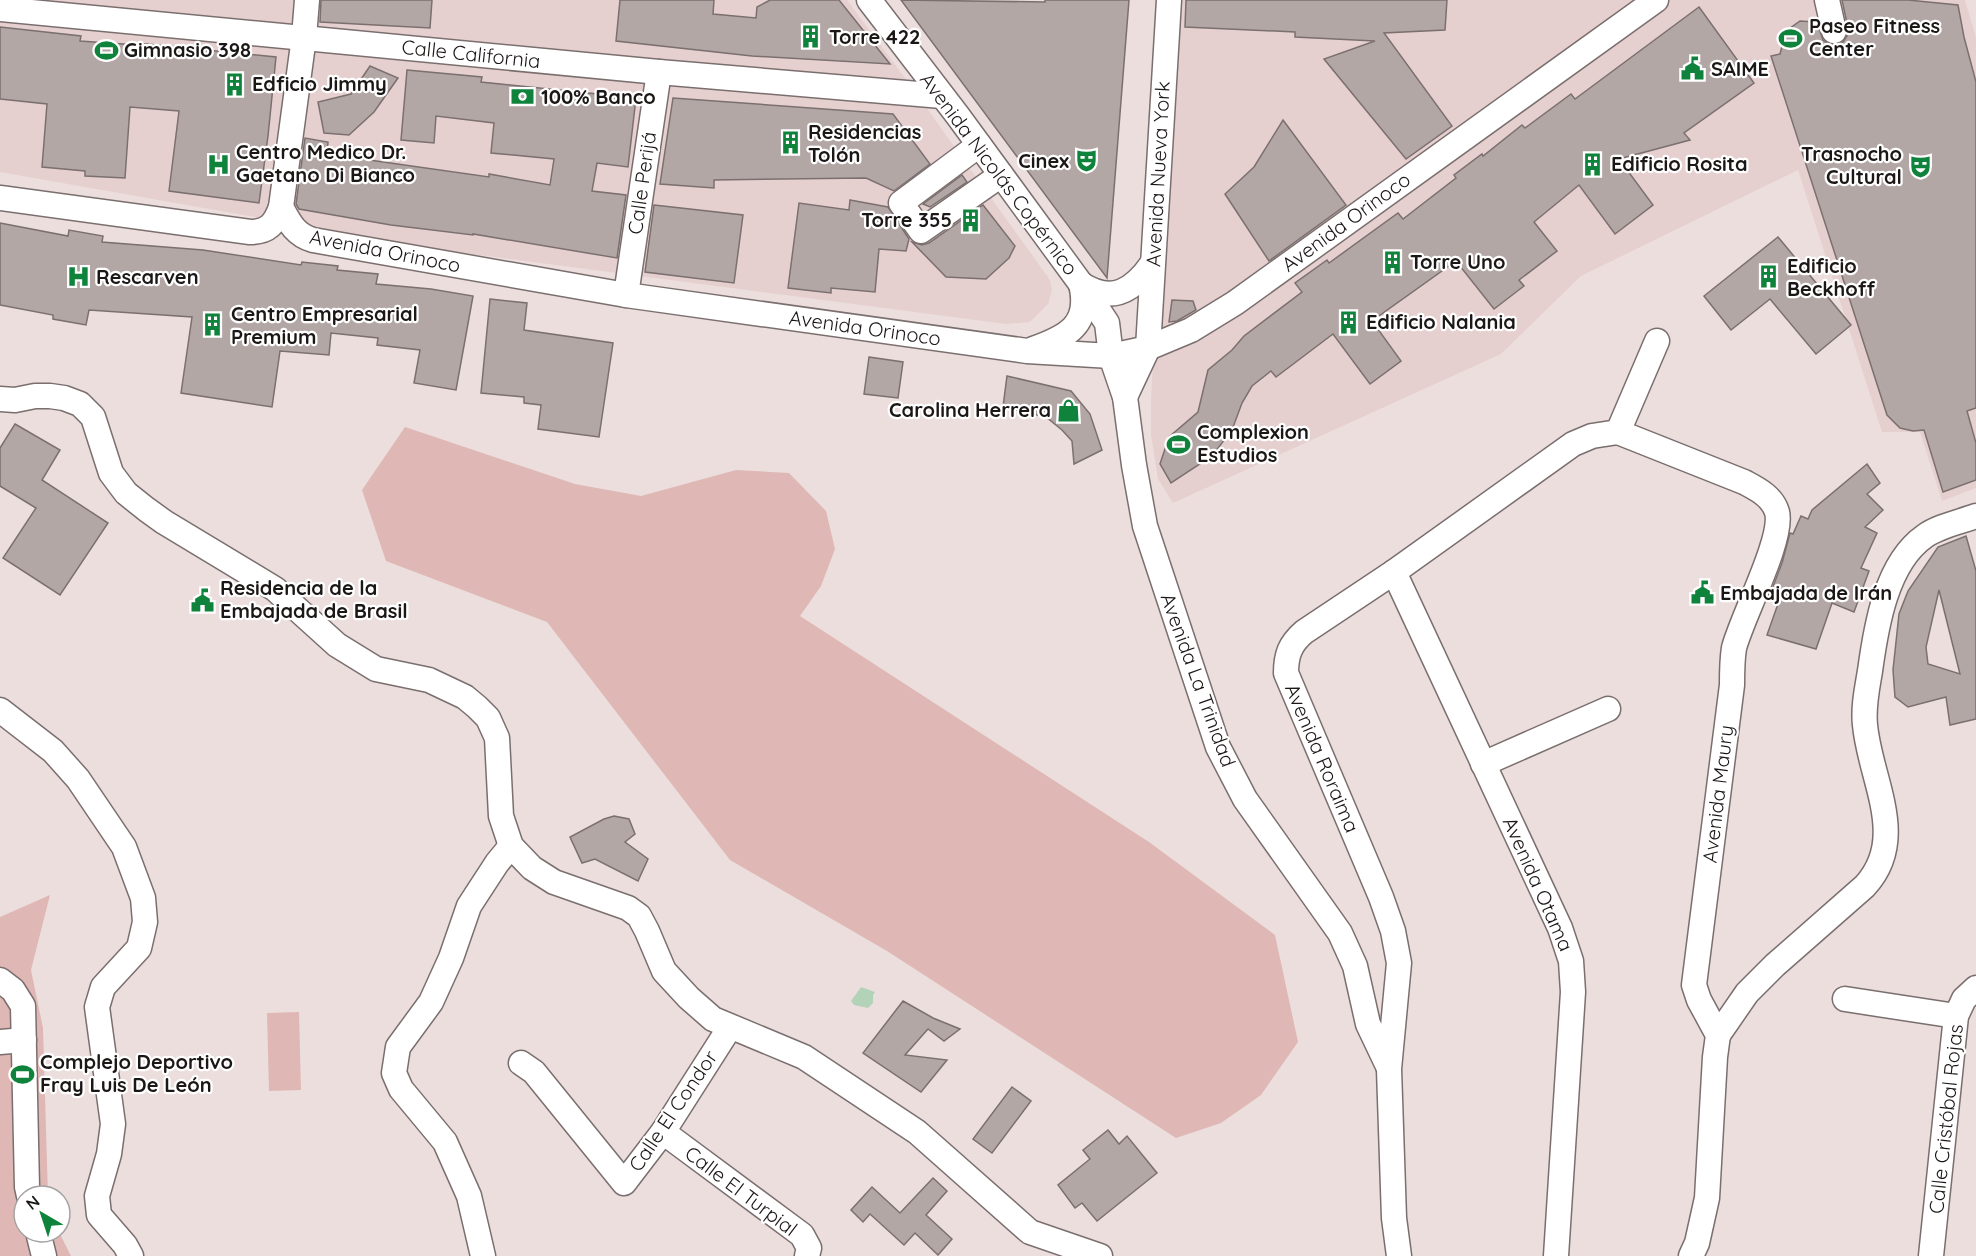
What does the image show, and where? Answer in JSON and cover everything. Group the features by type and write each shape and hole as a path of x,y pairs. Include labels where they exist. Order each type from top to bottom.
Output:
{"street":[{"path":"0,198 250,232 266,230 277,219 281,207 307,0"},
{"name":"Avenida Nicolás Copérnico","path":"869,0 1082,284 1107,323 1111,356"},
{"name":"Avenida Nueva York","path":"1148,348 1169,0"},
{"name":"Avenida Orinoco","path":"281,207 291,225 306,238 626,295 1027,351 1111,356 1148,348 1191,330 1235,303 1656,0"},
{"path":"1827,0 1834,31"},
{"name":"Calle California","path":"0,9 659,72 942,96"},
{"name":"Calle Perijá","path":"626,295 659,72"},
{"path":"961,174 983,150"},
{"path":"983,150 901,203 921,231 1001,175"},
{"path":"1082,284 1096,291 1115,294 1134,285 1152,264"},
{"path":"1027,351 1063,336 1080,321 1085,298 1082,284"},
{"path":"1618,432 1657,342"},
{"path":"1125,397 1148,348"},
{"name":"Avenida La Trinidad","path":"1111,356 1125,397 1145,526 1218,747 1245,799 1340,933 1354,966 1368,1024 1389,1069"},
{"path":"0,399 15,400 50,396 80,404 93,417 111,473 126,493 146,509 173,528 275,589 337,645 376,669 429,680 465,697 477,707 488,718 497,738 501,816 511,846 532,868 554,882 628,908 639,916 664,971 712,1019 804,1057 917,1132 1030,1232 1100,1256"},
{"name":"Avenida Roraima","path":"1399,1256 1394,1218 1389,1069 1399,963 1393,931 1381,897 1286,673 1286,659 1296,639 1573,444 1592,436 1618,432"},
{"name":"Avenida Maury","path":"1618,432 1744,482 1763,493 1774,504 1778,515 1774,542 1734,650 1694,985 1699,1000 1718,1035"},
{"path":"1691,1256 1697,1243 1707,1198 1718,1035 1747,993 1774,965 1865,886 1876,873 1884,856 1886,817 1868,746 1865,723 1866,699 1879,613 1889,586 1914,545 1927,534 1976,516"},
{"name":"Avenida Otama","path":"1394,572 1560,928 1571,961 1573,992 1556,1256"},
{"path":"1483,764 1608,709"},
{"path":"0,710 53,751 78,779 124,847 143,897 146,922 139,948 103,987 98,1007 113,1124 109,1154 97,1196 99,1215 125,1245 130,1256"},
{"path":"483,1256 469,1196 445,1142 401,1089 394,1073 398,1047 431,1002 451,958 469,906 511,846"},
{"path":"0,980 13,990 24,1006 27,1184"},
{"name":"Calle Cristóbal Rojas","path":"1931,1256 1956,1016 1964,999 1976,988"},
{"path":"1845,999 1956,1016"},
{"name":"Calle El Condor","path":"520,1063 534,1072 624,1183 663,1132 730,1027"},
{"path":"0,1042 24,1040"},
{"name":"Calle El Turpial","path":"663,1132 802,1235 809,1248 807,1256"}],"shaded area":[{"path":"0,0 847,0 1050,280 1052,290 1048,304 1030,322 1006,324 441,250 0,172"},
{"path":"1172,0 1965,0 1976,37 1976,488 1942,501 1920,432 1882,432 1798,170 1581,276 1501,354 1173,503 1158,479 1151,435"},
{"path":"405,427 575,484 641,496 736,470 789,473 826,511 835,549 821,586 800,616 1149,842 1275,935 1298,1042 1261,1095 1221,1123 1176,1138 887,951 730,860 547,622 386,561 362,490"},
{"name":"Complejo Deportivo Fray Luis De León","path":"50,895 31,970 43,1028 48,1184 12,1184 12,1244 65,1244 71,1256 0,1256 0,917"},
{"path":"861,987 875,992 873,1003 868,1008 854,1005 851,1001"},
{"path":"299,1012 301,1090 269,1091 267,1013"}],"building":[{"path":"321,0 432,0 430,28 320,22"},
{"path":"620,0 714,0 713,14 756,18 757,7 770,0 839,0 890,64 752,56 616,41"},
{"path":"901,0 1045,2 1045,0 1129,0 1107,278"},
{"path":"1186,0 1447,0 1445,30 1384,33 1452,126 1406,159 1324,59 1375,41 1295,37 1295,32 1185,27"},
{"path":"1842,0 1908,0 1958,5 1976,82 1976,408 1967,411 1976,443 1976,480 1943,492 1924,430 1913,431 1900,428 1887,415 1771,56 1780,54 1786,31 1800,21 1817,22 1823,40 1829,44 1837,45 1843,42 1848,28"},
{"path":"1699,7 1754,83 1684,133 1690,140 1619,159 1653,205 1615,234 1579,185 1534,222 1557,251 1519,280 1524,286 1494,309 1456,261 1372,321 1401,361 1370,384 1333,334 1276,377 1271,371 1252,386 1242,403 1232,430 1212,456 1171,483 1160,464 1169,437 1198,412 1208,370 1232,350 1244,336 1302,292 1295,283 1327,260 1329,263 1398,213 1403,219 1456,178 1454,175 1482,154 1483,156 1522,125 1525,128 1571,94 1575,99"},
{"path":"0,27 81,36 80,41 138,45 138,43 276,57 259,203 169,191 179,111 130,107 125,178 85,176 85,171 42,167 47,104 0,99"},
{"path":"370,66 398,78 374,112 349,135 324,133 318,102 351,94"},
{"path":"407,70 482,77 481,82 636,98 628,167 597,163 592,191 626,195 617,258 473,234 391,225 299,209 296,204 305,138 328,142 327,154 489,177 489,174 550,185 554,159 491,153 494,123 436,116 434,143 401,140"},
{"name":"Residencias Tolón","path":"673,98 893,114 930,164 894,191 866,178 714,180 714,188 660,184"},
{"path":"1283,120 1346,205 1269,261 1225,194 1254,167"},
{"path":"962,175 967,182 930,207 923,204"},
{"path":"850,200 888,207 909,239 906,251 879,249 875,292 831,288 831,293 788,288 799,203 849,210"},
{"path":"654,205 743,215 734,283 645,272"},
{"name":"Torre 355","path":"983,205 1015,246 1009,258 986,279 946,277 912,242 922,245 929,243"},
{"path":"0,223 68,236 69,230 103,236 102,242 203,250 301,265 302,262 338,266 337,270 378,274 376,284 473,296 456,390 414,383 420,350 377,345 378,338 331,333 329,355 280,351 272,407 181,393 192,317 89,310 86,325 53,319 53,315 0,305"},
{"name":"Edificio Beckhoff","path":"1778,237 1851,325 1816,354 1770,299 1731,330 1704,296"},
{"path":"490,299 527,303 524,330 613,343 599,437 538,429 541,405 524,403 524,397 481,393"},
{"path":"1172,300 1193,301 1196,310 1177,321 1169,322"},
{"path":"869,357 903,362 898,398 864,394"},
{"path":"1007,376 1071,391 1090,414 1102,450 1074,464 1072,441 1046,417 1003,407"},
{"path":"15,424 60,450 42,480 108,523 60,595 3,558 36,508 0,486 0,448"},
{"path":"1867,464 1880,483 1867,494 1883,510 1865,527 1877,533 1861,568 1869,571 1854,612 1832,603 1816,649 1767,635 1779,601 1769,597 1790,533 1793,534 1801,516 1808,519 1812,510"},
{"path":"1966,536 1976,571 1976,719 1950,725 1946,697 1908,707 1895,697 1893,670 1899,614 1908,591 1938,547","holes":["1939,590 1960,674 1928,664 1926,647"]},
{"path":"614,816 629,819 635,834 625,842 648,859 638,881 595,859 582,863 570,837"},
{"path":"903,1001 933,1018 960,1029 944,1041 928,1029 905,1055 947,1060 921,1092 863,1053"},
{"path":"1012,1087 1031,1101 992,1153 973,1139"},
{"path":"1108,1130 1119,1144 1127,1136 1157,1173 1097,1221 1082,1203 1075,1208 1058,1185 1090,1159 1083,1150"},
{"path":"933,1178 947,1191 926,1215 952,1239 938,1255 915,1233 904,1245 870,1214 863,1222 851,1210 872,1187 900,1213"}],"place":[{"name":"Torre 422","path":"811,37"},
{"name":"Paseo Fitness Center","path":"1791,38"},
{"name":"Gimnasio 398","path":"106,50"},
{"name":"SAIME","path":"1693,69"},
{"name":"Edficio Jimmy","path":"234,84"},
{"name":"100% Banco","path":"523,97"},
{"name":"Residencias Tolón","path":"790,143"},
{"name":"Cinex","path":"1087,161"},
{"name":"Centro Medico Dr. Gaetano Di Bianco","path":"218,164"},
{"name":"Edificio Rosita","path":"1593,164"},
{"name":"Trasnocho Cultural","path":"1920,166"},
{"name":"Torre 355","path":"970,220"},
{"name":"Torre Uno","path":"1392,262"},
{"name":"Rescarven","path":"78,277"},
{"name":"Edificio Beckhoff","path":"1769,277"},
{"name":"Edificio Nalania","path":"1348,322"},
{"name":"Centro Empresarial Premium","path":"213,325"},
{"name":"Carolina Herrera","path":"1069,410"},
{"name":"Complexion Estudios","path":"1179,444"},
{"name":"Embajada de Irán","path":"1702,593"},
{"name":"Residencia de la Embajada de Brasil","path":"202,600"},
{"name":"Complejo Deportivo Fray Luis De León","path":"22,1074"}]}
